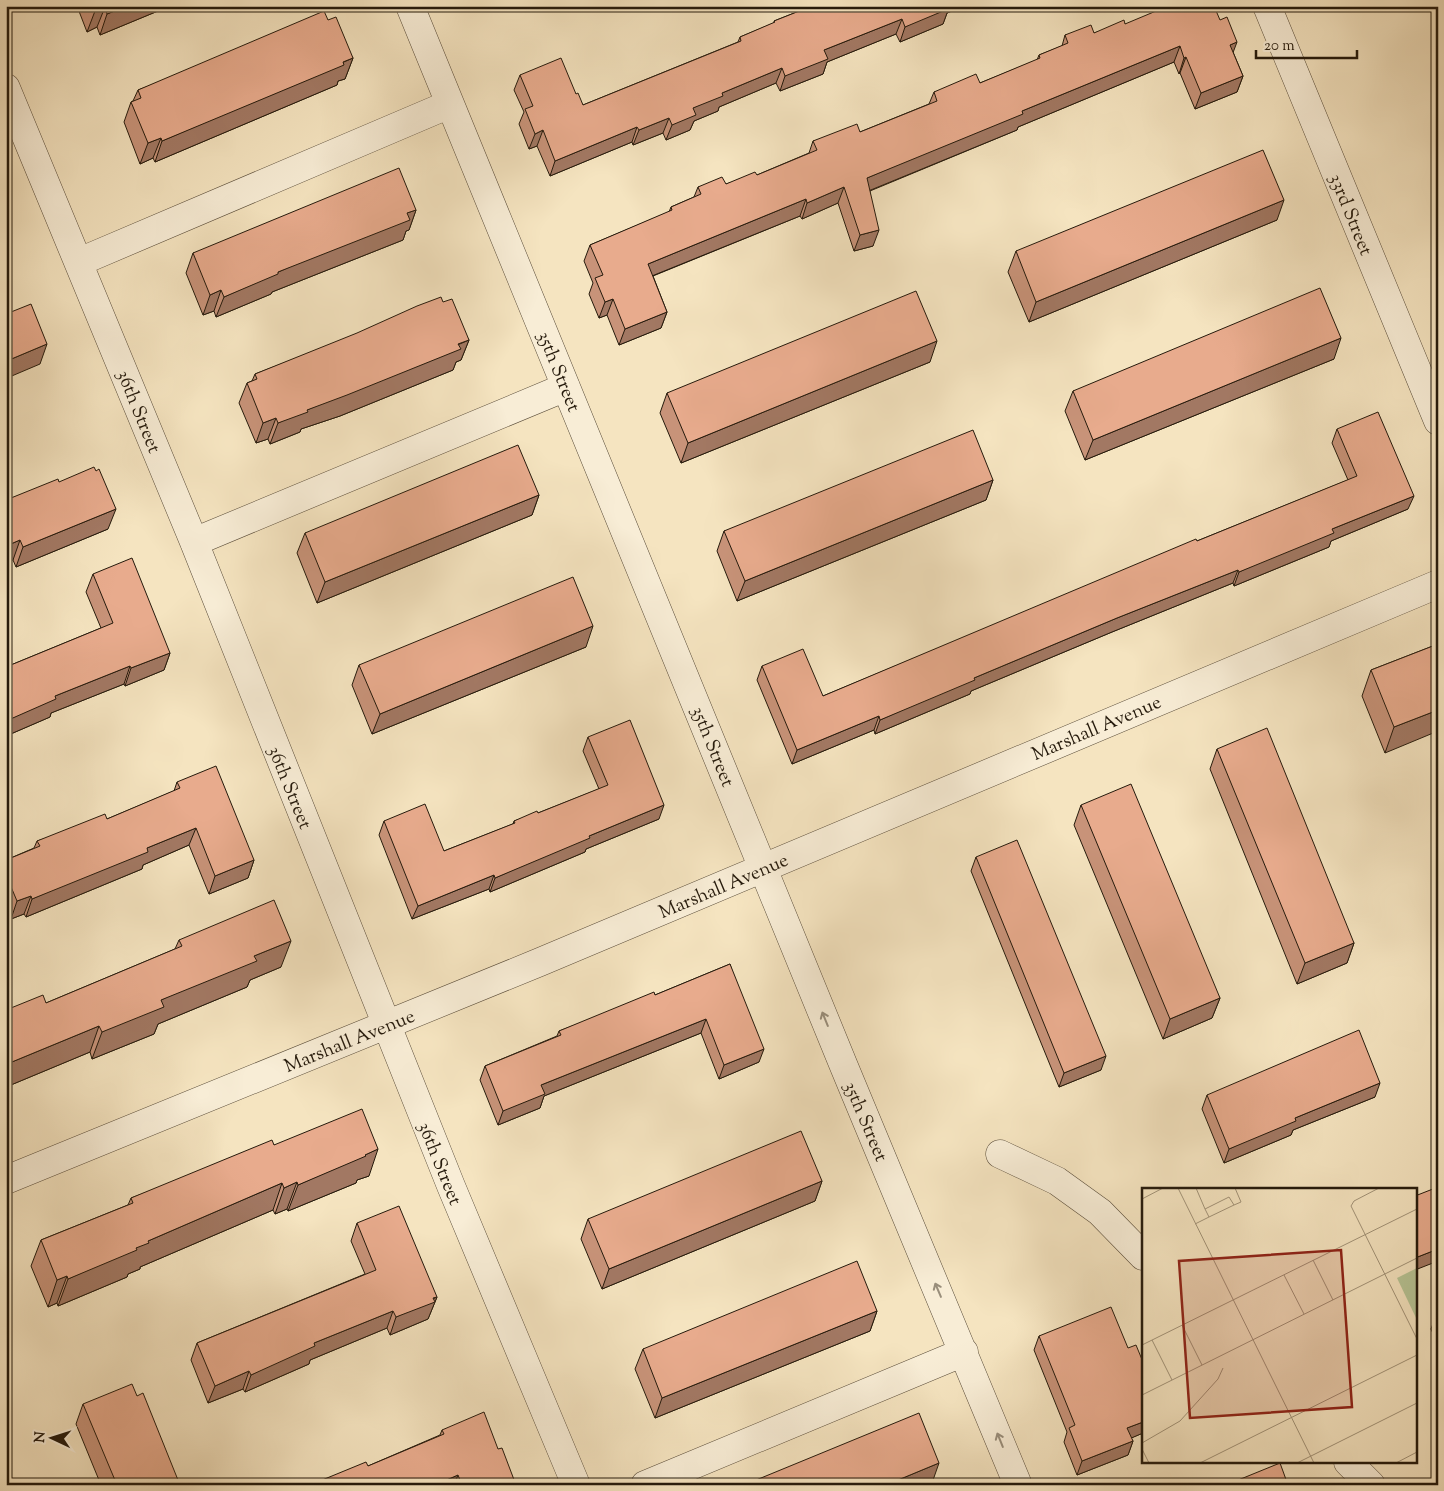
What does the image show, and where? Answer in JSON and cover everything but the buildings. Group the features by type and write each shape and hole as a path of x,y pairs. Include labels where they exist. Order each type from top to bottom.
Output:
{"street":[{"name":"35th Street","path":"410,6 1018,1485"},
{"name":"33rd Street","path":"1267,6 1438,421"},
{"name":"36th Street","path":"6,88 194,542 450,1186 576,1485"},
{"path":"79,262 450,104"},
{"path":"194,542 566,386"},
{"name":"Marshall Avenue","path":"6,1180 540,962 1438,584"},
{"path":"1000,1154 1057,1182 1100,1212 1142,1255"},
{"path":"645,1485 964,1352"},
{"path":"1350,1464 1371,1485"}]}
